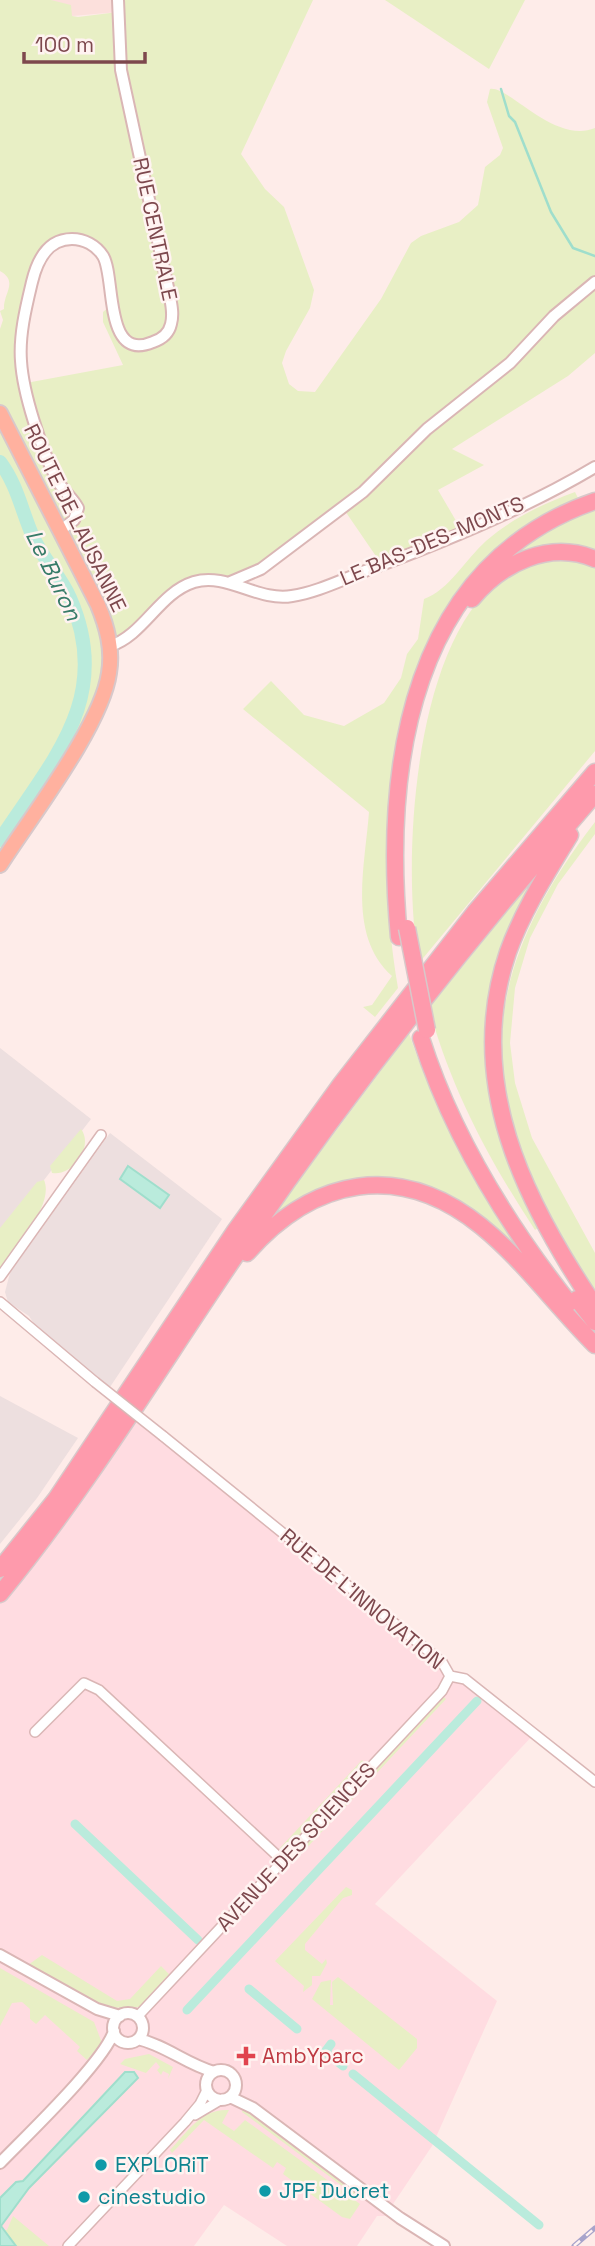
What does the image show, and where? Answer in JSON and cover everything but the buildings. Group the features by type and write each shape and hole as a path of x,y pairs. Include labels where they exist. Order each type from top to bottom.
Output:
{"highway":[{"path":"595,501 538,526 502,551 459,600 438,638 417,700 400,785 395,850 403,932 424,1034 445,1105 482,1177 526,1245 595,1336"},
{"path":"403,932 404,837 410,773 429,690 451,631 475,595 497,574 516,562 552,552 579,554 595,559"},
{"path":"559,813 595,764"},
{"path":"2,1566 69,1482 212,1265 327,1103 437,959 595,772"},
{"path":"0,1592 80,1492 204,1302 309,1151 479,931 594,795"},
{"path":"594,795 533,897 512,942 497,994 493,1059 500,1113 516,1164 545,1223 595,1306"},
{"path":"424,1034 489,1172 539,1247 595,1322"},
{"path":"204,1302 259,1240 295,1209 337,1190 389,1185 432,1196 480,1226 595,1345"}],"main road":[{"name":"ROUTE DE LAUSANNE","path":"0,413 98,605 110,646 108,682 95,715 0,865"}],"street":[{"name":"RUE CENTRALE","path":"61,530 74,520 78,508 52,470 21,360 27,304 39,261 48,248 60,241 74,239 88,242 105,260 113,314 121,335 133,343 147,344 166,334 172,321 169,292 121,69 118,0"},
{"path":"228,583 252,574 363,492 419,437 510,363 554,316 595,282"},
{"name":"LE BAS-DES-MONTS","path":"110,646 131,634 169,597 187,585 204,580 228,583 263,594 283,597 300,595 393,561 536,497 595,467"},
{"path":"252,574 263,594"},
{"path":"0,1277 102,1135"},
{"name":"RUE DE L'INNOVATION","path":"0,1302 442,1662 450,1676 465,1679 595,1782"},
{"name":"AVENUE DES SCIENCES","path":"140,2021 282,1861 442,1691 450,1676"},
{"path":"35,1732 75,1689 84,1683 99,1690 282,1861"},
{"path":"0,1955 97,2008 116,2024 118,2038 153,2043 190,2065 214,2072 229,2072 253,2108 411,2226 444,2246"},
{"path":"0,2163 86,2071 107,2046 116,2024 129,2013 140,2021 153,2043"},
{"path":"86,2071 133,2041 140,2021"},
{"path":"190,2065 214,2098 226,2098 253,2108"},
{"path":"68,2246 185,2122 200,2104 214,2072"},
{"path":"185,2122 226,2098 236,2086"}],"shaded area":[{"path":"0,0 51,0 71,5 72,16 78,17 118,12 118,0 313,0 241,154 265,189 284,207 314,290 310,308 282,363 289,384 298,391 315,392 381,299 411,243 421,236 459,222 478,205 485,167 500,155 503,148 487,102 490,89 498,90 564,129 580,131 595,128 595,353 568,376 452,449 484,465 438,490 462,531 382,565 343,508 252,574 195,582 116,644 102,699 0,865 0,329 3,320 0,311 4,309 9,284 6,275 0,271","holes":["60,241 95,247 109,274 111,305 103,312 103,322 123,365 26,383 22,369 34,274"]},
{"path":"51,0 118,0 119,12 72,16"},
{"path":"385,0 525,0 489,69"},
{"path":"575,492 578,498 514,534 464,582 428,640 404,705 391,775 386,847 389,919 398,988 375,1017 363,1007 372,1005 392,976 378,960 364,921 363,877 369,812 243,709 271,681 304,715 344,726 384,703 401,678 407,654 418,639 424,599 449,582 486,541 506,525"},
{"path":"595,507 595,556 571,549 478,583 514,548"},
{"path":"570,559 595,567 595,751 419,963 412,871 414,816 420,759 431,703 448,653 471,611 500,580 534,565"},
{"path":"595,822 595,834 558,884 530,938 515,988 510,1043 515,1083 532,1138 595,1253 595,1290 556,1227 527,1168 509,1111 502,1055 506,999 523,943 552,884"},
{"path":"545,864 528,895 487,1045 541,1226 535,1230 473,1123 448,1067 429,1008"},
{"path":"409,1033 448,1128 498,1218 536,1275 484,1224 376,1181 267,1223"},
{"path":"0,1048 91,1119 0,1237"},
{"path":"81,1129 85,1144 79,1159 67,1170 52,1173 50,1166"},
{"path":"110,1133 222,1219 110,1387 37,1328 29,1316 8,1302 5,1292 10,1273"},
{"path":"128,1166 169,1195 160,1208 120,1179"},
{"path":"44,1180 46,1190 39,1213 0,1269 0,1228 37,1182"},
{"path":"0,1396 78,1438 37,1498 0,1544"},
{"path":"132,1412 455,1676 535,1733 375,1904 497,2001 432,2146 385,2216 377,2216 357,2246 287,2246 224,2205 194,2246 0,2246 0,1594"},
{"path":"443,1696 446,1699 300,1855 297,1852"},
{"path":"362,1760 367,1765 290,1846 279,1849"},
{"path":"346,1887 352,1890 352,1895 343,1898 305,1944 305,1950 322,1964 326,1959 327,1963 320,1976 312,1976 312,1985 303,1992 304,1986 275,1961"},
{"path":"42,1955 117,2001 130,1999 161,1966 170,1975 140,2007 106,2008 28,1965"},
{"path":"0,1968 94,2022 102,2043 87,2060 77,2051 80,2047 45,2015 36,2024 30,2019 30,2009 22,2002 12,2003 0,2026"},
{"path":"338,1977 417,2039 417,2048 399,2070 312,1999 321,1982 331,1980 330,2005 333,2005 332,1982"},
{"path":"149,2054 173,2067 168,2079 169,2074 163,2071 161,2075 157,2070 160,2067 156,2062 146,2073 120,2064 125,2059"},
{"path":"125,2072 134,2072 138,2078 29,2188 1,2226 16,2246 0,2246 0,2198 16,2182 23,2181"},
{"path":"243,2108 358,2193 360,2199 242,2112"},
{"path":"219,2110 229,2110 222,2123 234,2131 245,2120 360,2204 350,2219 342,2217 283,2174 286,2168 277,2162 273,2168 204,2120 172,2153 170,2150 203,2117"},
{"path":"13,2216 49,2246 16,2246 4,2230 7,2230"}],"waterway":[{"path":"501,89 509,116 515,122 551,212 573,248 595,256"},
{"name":"Le Buron","path":"0,462 16,490 34,539 70,598 82,634 85,667 81,697 57,755 0,840"},
{"path":"187,2010 477,1701"},
{"path":"75,1824 198,1940"},
{"path":"249,1989 297,2029"},
{"path":"331,2044 325,2052 343,2066"},
{"path":"353,2074 539,2225"}],"railway":[{"path":"574,2246 595,2228"}],"place":[{"name":"AmbYparc","path":"246,2056"},
{"name":"EXPLORiT","path":"101,2165"},
{"name":"JPF Ducret","path":"265,2191"},
{"name":"cinestudio","path":"84,2197"}]}
